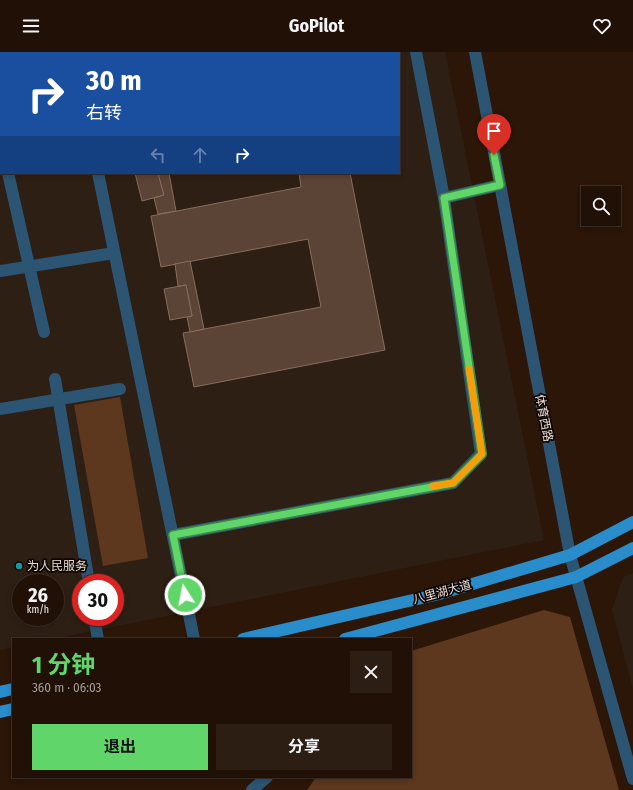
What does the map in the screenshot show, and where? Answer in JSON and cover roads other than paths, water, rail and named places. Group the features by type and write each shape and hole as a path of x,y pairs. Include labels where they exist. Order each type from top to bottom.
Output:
{"main road":[{"name":"八里湖大道","path":"247,638 439,594 570,554 633,522"},
{"name":"八里湖大道","path":"349,638 576,577 633,548"},
{"path":"0,692 12,689"},
{"path":"0,712 12,709"}],"street":[{"path":"173,535 453,483 482,454 444,198 416,52"},
{"name":"体育西路","path":"475,52 570,554 633,779"},
{"path":"8,174 28,267 44,332"},
{"path":"98,174 194,638"},
{"path":"444,198 500,185"},
{"path":"0,272 114,253"},
{"path":"55,379 88,574"},
{"path":"0,409 120,389"},
{"path":"96,626 98,638"},
{"path":"252,790 266,778"}],"place":[{"name":"为人民服务","path":"19,566"}]}
